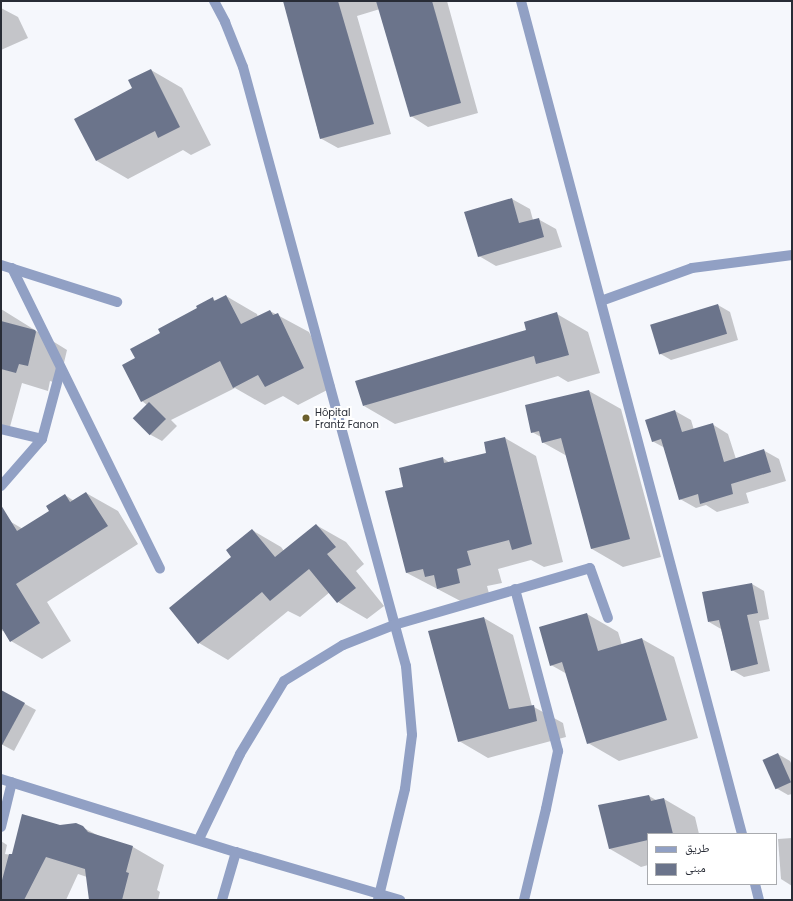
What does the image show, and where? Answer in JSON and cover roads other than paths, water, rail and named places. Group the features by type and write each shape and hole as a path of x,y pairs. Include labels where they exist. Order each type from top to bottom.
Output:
{"street":[{"path":"214,1 225,22 243,67 406,666 412,735 405,789 379,897"},
{"path":"520,1 602,301 742,833"},
{"path":"602,301 692,268 792,255"},
{"path":"1,265 117,302"},
{"path":"12,268 160,569"},
{"path":"1,486 42,439 61,368"},
{"path":"1,430 42,439"},
{"path":"199,839 240,754 284,681 343,645 394,625 590,568 608,618"},
{"path":"515,589 558,751 546,809 524,900"},
{"path":"1,779 199,839 379,897 400,900"},
{"path":"1,827 12,782"},
{"path":"222,900 236,852"},
{"path":"755,885 759,900"}],"place":[{"name":"Hôpital Frantz Fanon","path":"306,418"}]}
